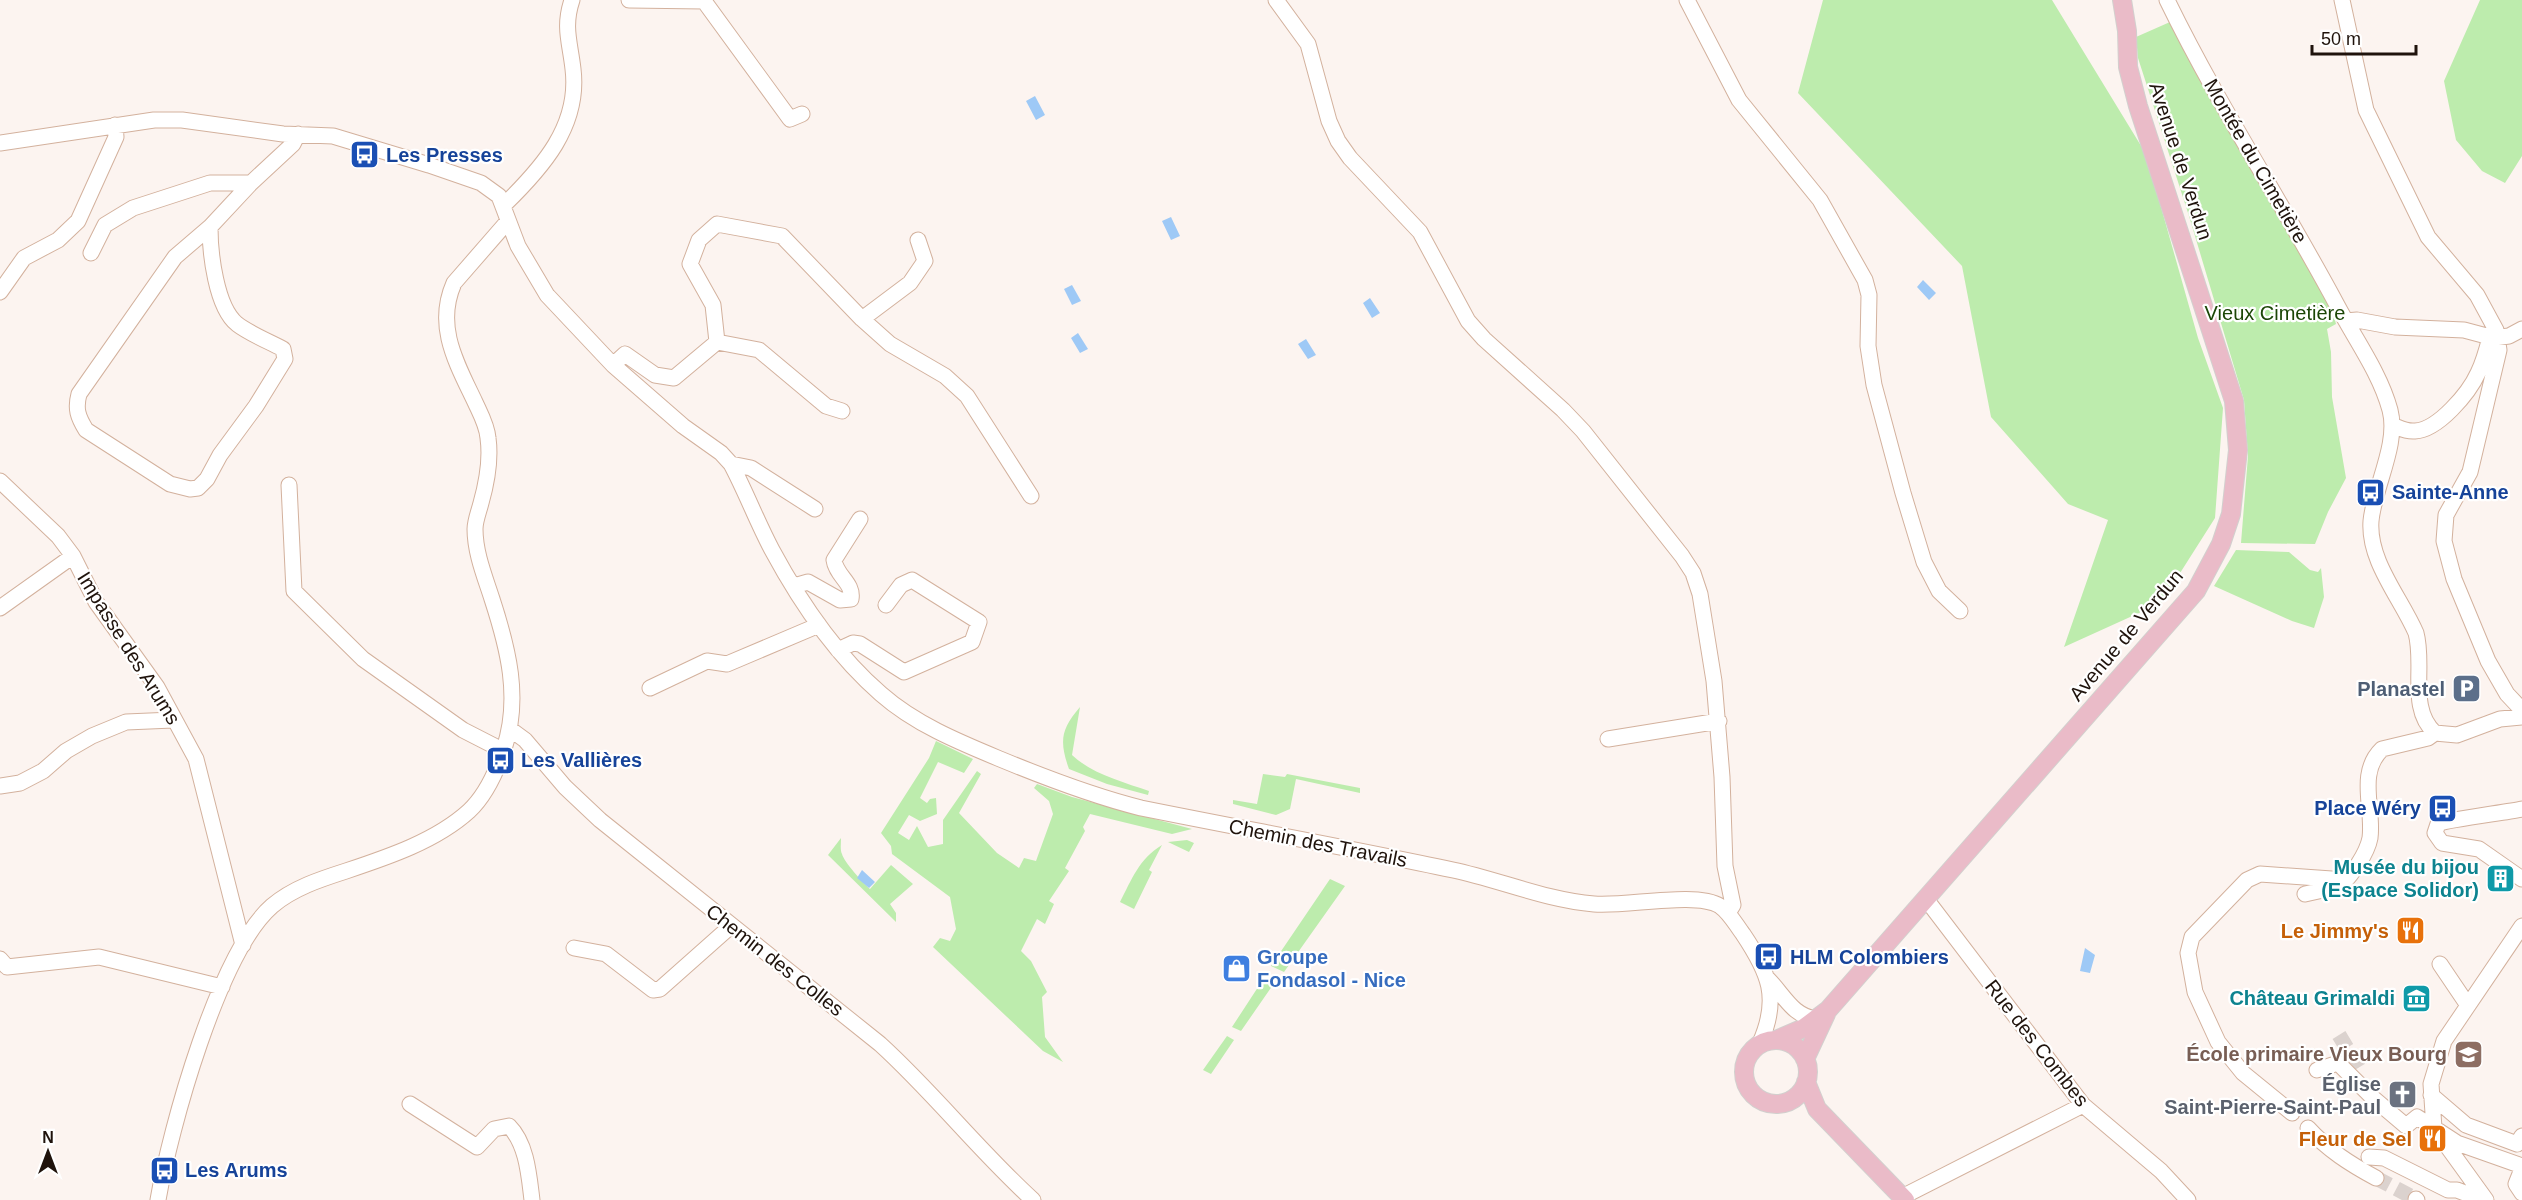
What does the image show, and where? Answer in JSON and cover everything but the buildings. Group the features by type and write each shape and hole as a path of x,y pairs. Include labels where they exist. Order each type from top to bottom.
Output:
{"main road":[{"path":"2110,0 2128,67"},
{"name":"Avenue de Verdun","path":"1777,1041 1823,1014 2189,600 2208,571 2231,514 2238,450 2234,401 2138,106 2128,67 2127,31 2122,0"},
{"name":"Avenue de Verdun","path":"1805,1059 1823,1014"},
{"path":"1777,1041 1800,1051 1805,1059 1808,1071 1806,1082 1794,1098 1785,1102 1776,1104 1760,1100 1748,1088 1744,1080 1744,1063 1753,1048 1777,1041"},
{"path":"1806,1082 1817,1108 1837,1132 1904,1198"},
{"path":"1785,1102 1837,1132"}],"street":[{"path":"0,143 154,120 182,120 283,134 333,136 466,177 492,189 504,205 545,159 566,128 573,91 573,69 567,40 567,16 572,0"},
{"path":"629,0 704,1 790,119 802,114"},
{"path":"1276,0 1308,44 1329,121 1338,141 1350,158 1420,232 1468,321 1484,339 1583,431 1693,573 1705,616 1719,721 1725,867 1733,904 1728,913"},
{"path":"1687,0 1739,99 1820,200 1865,280 1869,294 1868,346 1874,385 1903,493 1924,562 1940,591 1960,611"},
{"name":"Montée du Cimetière","path":"2167,0 2237,130 2378,380 2391,411 2392,425"},
{"path":"2342,0 2367,110 2428,237 2477,296 2499,350 2470,472 2446,515 2444,541 2454,579 2488,661 2507,694 2522,710"},
{"path":"0,292 24,258 58,240 78,221 116,137 115,125"},
{"path":"210,227 210,255 228,313 237,324 283,349 285,359 256,406 220,455 207,479 198,488 190,489 170,484 86,430 78,416 76,406 79,394 175,257 210,227 292,144 298,134"},
{"path":"91,254 105,225 133,208 210,183 251,183"},
{"name":"Chemin des Travails","path":"504,205 518,246 547,295 614,365 683,426 721,453 731,464 772,550 819,625 838,650 881,694 930,727 1013,764 1107,800 1141,808 1461,872 1569,901 1616,906 1695,900 1712,902"},
{"path":"158,1200 187,1083 222,987 258,920 272,906 291,893 403,851 460,818 470,810 485,790 504,751 510,729 513,697 506,640 485,577 476,543 475,526 487,482 488,436 483,418 450,348 445,317 449,294 454,283 508,221"},
{"path":"717,342 713,305 690,264 699,240 717,224 782,236 862,319 890,344 945,375 967,396 1031,496"},
{"path":"862,319 910,283 925,261 918,240"},
{"path":"2346,321 2357,320 2396,327 2464,330 2494,337 2509,336 2522,329"},
{"path":"2494,337 2478,375 2448,413 2427,428 2415,432 2405,431 2392,425 2371,521 2372,536 2380,565 2416,633 2419,645 2419,699 2422,718 2427,726 2435,733 2457,735 2500,719 2522,717"},
{"path":"614,365 625,354 655,375 674,378 717,342"},
{"path":"717,342 759,350 826,406 842,411"},
{"name":"Chemin des Travails","path":"731,464 751,468 814,509"},
{"name":"Impasse des Arums","path":"0,481 58,536 73,556 96,602 157,687 196,759 243,945"},
{"path":"289,485 294,591 363,659 463,730 504,751"},
{"path":"794,586 808,582 840,600 852,599 850,586 835,568 834,560 860,519"},
{"path":"0,608 73,556"},
{"path":"838,650 853,643 860,644 904,672 972,642 979,622 912,580 901,585 886,605"},
{"path":"650,688 707,661 727,664 819,625"},
{"path":"2500,719 2507,709 2507,694"},
{"path":"0,786 20,783 43,771 66,751 92,736 126,722 173,720"},
{"path":"1608,739 1719,721"},
{"name":"Chemin des Colles","path":"510,729 525,740 565,787 600,820 854,1022 904,1066 996,1165 1033,1200"},
{"path":"2326,903 2305,894 2336,888 2346,880 2362,855 2370,838 2369,774 2378,754 2387,747 2428,738 2435,733"},
{"path":"2522,809 2464,820 2447,820 2438,825 2435,833 2442,843 2479,849 2522,879"},
{"path":"1725,867 1712,902 1728,913 1756,954 1767,979 1777,1041"},
{"path":"2292,1113 2243,1073 2218,1042 2195,992 2188,952 2189,943 2192,937 2247,880 2260,874 2346,880"},
{"name":"Rue des Combes","path":"1926,899 2083,1105 2161,1171 2188,1200"},
{"path":"573,948 606,954 653,990 660,989 731,926"},
{"path":"2485,1200 2434,1128 2431,1095 2433,1073 2444,1041 2522,926"},
{"path":"0,959 7,967 99,957 222,987"},
{"path":"2440,964 2470,1001"},
{"path":"1767,979 1796,1011 1808,1018 1823,1014"},
{"path":"1772,1008 1777,1041"},
{"path":"2317,1070 2337,1063 2406,1126 2417,1117 2457,1143 2522,1167 2516,1184 2522,1193"},
{"path":"2431,1095 2466,1125 2517,1144 2522,1136"},
{"path":"410,1104 477,1147 494,1129 509,1126 518,1135 528,1170 532,1200"},
{"path":"1904,1198 2083,1105"},
{"path":"2308,1128 2324,1146 2376,1178"},
{"path":"2375,1158 2448,1190 2457,1190 2485,1200"}],"green space":[{"path":"1823,0 2052,0 2146,154 2198,338 2223,408 2215,518 2161,603 2064,647 2108,520 2068,504 1991,417 1962,266 1798,93"},
{"path":"2480,0 2522,0 2522,156 2505,183 2482,171 2456,140 2444,81"},
{"name":"Vieux Cimetière","path":"2170,22 2329,297 2336,324 2327,329 2331,352 2332,397 2346,478 2328,512 2315,544 2241,543 2248,456 2244,400 2189,216 2138,58 2136,37"},
{"path":"2236,550 2289,552 2310,570 2318,572 2321,568 2324,597 2314,628 2292,621 2214,586"},
{"path":"1080,707 1072,755 1098,772 1149,791 1148,795 1107,784 1069,769 1064,751 1064,736 1069,722"},
{"path":"936,741 973,759 964,773 938,762 920,798 927,803 930,799 936,798 937,814 920,821 909,815 898,833 909,840 917,826 928,847 943,844 943,820 977,771 981,774 959,813 997,853 1019,868 1024,858 1036,861 1053,814 1049,801 1034,788 1037,784 1072,797 1192,829 1172,834 1090,814 1083,827 1085,831 1065,868 1069,871 1049,901 1054,904 1045,924 1037,919 1021,951 1031,961 1047,992 1042,997 1045,1037 1063,1062 1043,1051 933,947 940,938 950,941 956,929 950,897 892,854 891,846 881,833 929,758"},
{"path":"1263,774 1285,777 1287,774 1360,788 1360,793 1296,779 1290,809 1276,815 1233,804 1233,800 1257,804"},
{"path":"841,838 843,858 870,889 891,865 913,884 890,904 896,913 896,922 828,855"},
{"path":"1187,840 1194,843 1189,852 1168,842"},
{"path":"1162,845 1149,870 1152,872 1134,909 1120,902 1142,863"},
{"path":"1330,879 1345,886 1284,972 1271,966"},
{"path":"1264,978 1275,982 1241,1031 1232,1027"},
{"path":"1227,1036 1234,1040 1211,1074 1203,1070"}],"water":[{"path":"1035,96 1045,115 1036,120 1026,101"},
{"path":"1171,217 1180,236 1171,240 1162,221"},
{"path":"1923,280 1936,293 1929,300 1917,287"},
{"path":"1072,285 1081,301 1072,305 1064,289"},
{"path":"1370,298 1380,313 1372,318 1363,303"},
{"path":"1078,333 1088,349 1080,353 1071,338"},
{"path":"1306,339 1316,355 1308,359 1298,344"},
{"path":"862,870 875,882 869,888 857,878"},
{"path":"2085,948 2095,955 2090,973 2080,971"}],"tunnel":[{"path":"2339,1035 2362,1073"},
{"path":"2376,1178 2416,1199"}],"place":[{"name":"Les Presses","path":"365,155"},
{"name":"Sainte-Anne","path":"2371,492"},
{"name":"Planastel","path":"2466,689"},
{"name":"Les Vallières","path":"500,760"},
{"name":"Place Wéry","path":"2442,808"},
{"name":"Musée du bijou (Espace Solidor)","path":"2500,878"},
{"name":"Le Jimmy's","path":"2410,931"},
{"name":"HLM Colombiers","path":"1769,957"},
{"name":"Groupe Fondasol - Nice","path":"1236,968"},
{"name":"Château Grimaldi","path":"2416,998"},
{"name":"École primaire Vieux Bourg","path":"2468,1054"},
{"name":"Église Saint-Pierre-Saint-Paul","path":"2402,1095"},
{"name":"Fleur de Sel","path":"2433,1139"},
{"name":"Les Arums","path":"164,1170"}]}
